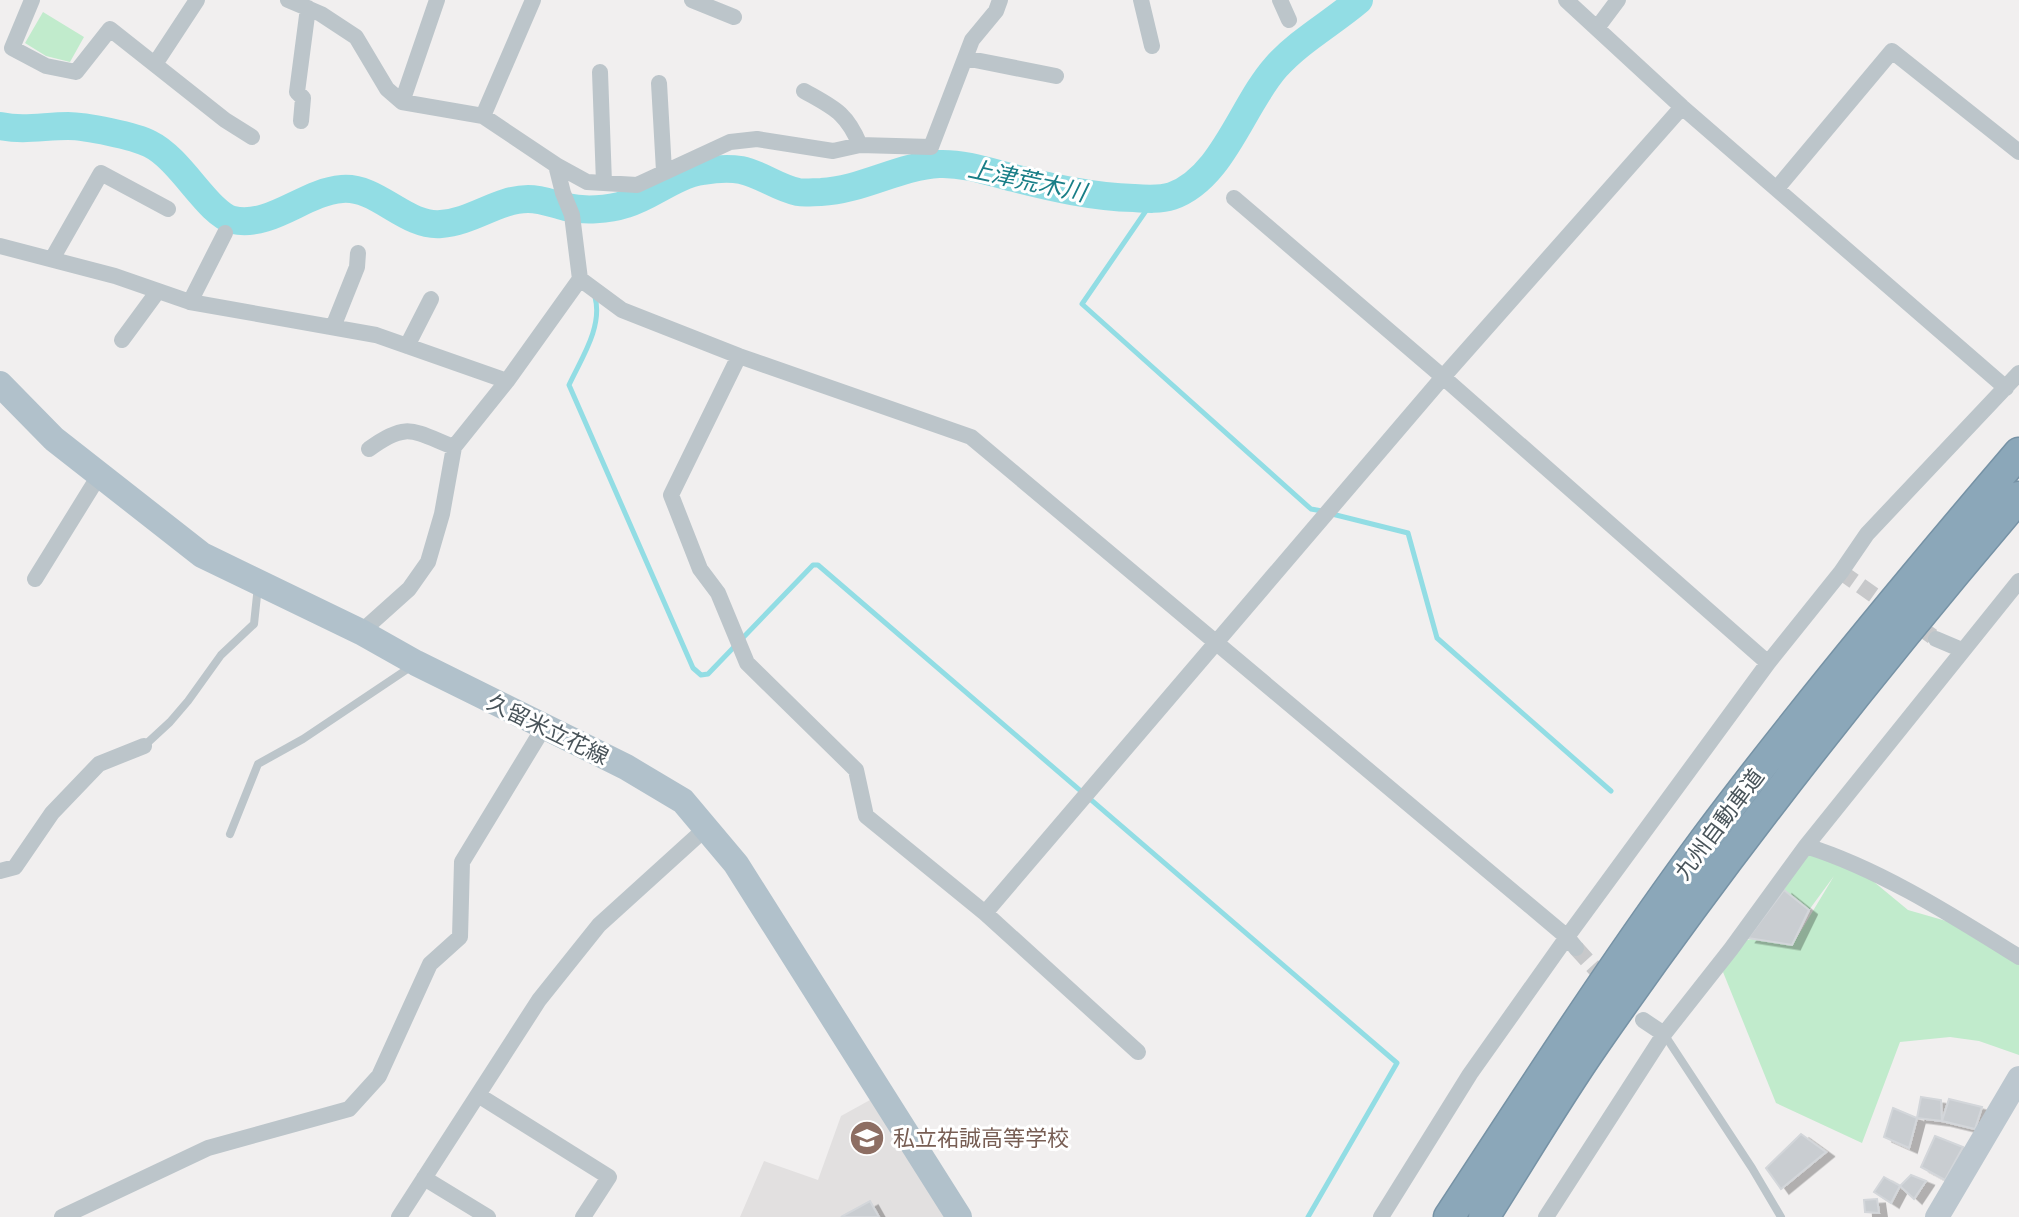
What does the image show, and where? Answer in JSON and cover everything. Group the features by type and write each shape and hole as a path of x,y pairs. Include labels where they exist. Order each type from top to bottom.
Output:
{"highway":[{"name":"九州自動車道","path":"1449,1217 1570,1032 1706,839 1820,690 2019,453"},
{"name":"九州自動車道","path":"1484,1217 1594,1045 1731,854 1834,720 2019,497"}],"main road":[{"name":"久留米立花線","path":"0,384 54,439 202,555 626,767 683,801 736,864 959,1217"},
{"path":"1937,1217 2019,1078"}],"street":[{"path":"32,0 12,48 46,66 76,72 110,29 225,120 252,137"},
{"path":"155,64 197,0"},
{"path":"288,0 321,14 356,37 387,89 402,102 483,116 587,182 637,185 730,142 757,139 833,151 860,145 931,147 972,40 996,11 1000,0"},
{"path":"402,102 437,0"},
{"path":"483,116 533,0"},
{"path":"692,0 734,17"},
{"path":"1141,0 1152,46"},
{"path":"1280,0 1289,20"},
{"path":"1566,0 1682,107 1778,187 2006,388"},
{"path":"1597,28 1618,0"},
{"path":"301,121 303,98 297,92 308,8"},
{"path":"1778,187 1892,51 2019,152"},
{"path":"965,58 1056,76"},
{"path":"600,72 604,183"},
{"path":"659,83 664,171"},
{"path":"804,91 839,110 854,130 860,145"},
{"path":"985,913 1443,377 1682,107"},
{"path":"361,632 409,589 428,562 442,514 454,447 507,381 580,279 572,215 556,165"},
{"path":"52,259 101,173 168,209"},
{"path":"1234,198 1768,663"},
{"path":"190,302 225,233"},
{"path":"0,246 115,276 190,302 376,335 507,381"},
{"path":"333,327 357,267 358,253"},
{"path":"580,279 622,310 739,356 971,437 1217,640 1571,942"},
{"path":"122,340 158,291"},
{"path":"407,346 431,299"},
{"path":"739,356 671,495 700,569 718,593 747,663 856,770 866,816 985,913 1138,1052"},
{"path":"1381,1217 1470,1074 1571,942 1768,663 1841,572 1867,534 2019,373"},
{"path":"369,449 389,434 407,429 454,447"},
{"path":"35,579 100,474"},
{"path":"1546,1217 1664,1034 1806,846 2019,581"},
{"path":"1936,639 1962,650"},
{"path":"62,1217 208,1148 349,1109 379,1076 430,964 460,937 462,862 544,727"},
{"path":"0,871 15,867 52,813 99,764 144,746"},
{"path":"399,1217 539,1000 599,925 706,828"},
{"path":"1806,846 1845,858 2019,957"},
{"path":"1643,1020 1664,1034"},
{"path":"478,1095 609,1177 583,1217"},
{"path":"424,1178 488,1217"}],"lane":[{"path":"144,746 188,701 221,655 254,624 258,584"},
{"path":"230,834 258,764 303,739 416,663"},
{"path":"1664,1034 1781,1217"}],"shaded area":[{"name":"私立祐誠高等学校","path":"870,1100 948,1217 740,1217 764,1161 818,1180 841,1116"}],"green space":[{"path":"43,12 84,37 70,62 46,56 25,43"},
{"path":"1806,846 1845,858 1908,910 1974,929 2019,957 2019,1055 1979,1041 1950,1037 1900,1042 1862,1143 1776,1103 1723,972 1741,942 1757,939 1793,944 1834,876 1809,910 1784,890"}],"building":[{"path":"1784,890 1809,910 1792,945 1748,938"},
{"path":"1921,1097 1941,1100 1942,1121 1917,1118"},
{"path":"1949,1099 1982,1107 1975,1129 1942,1121"},
{"path":"1893,1108 1917,1118 1909,1148 1884,1137"},
{"path":"1801,1134 1826,1152 1781,1189 1766,1168"},
{"path":"1935,1136 1963,1147 1945,1180 1921,1167"},
{"path":"1911,1175 1926,1181 1914,1199 1900,1186"},
{"path":"1884,1177 1900,1186 1891,1203 1874,1192"},
{"path":"1877,1199 1879,1213 1865,1212 1864,1200"},
{"path":"870,1201 879,1217 841,1217"}],"waterway":[{"name":"上津荒木川","path":"0,126 76,126 143,141 173,161 224,216 247,221 261,219 314,196 342,189 368,194 415,219 441,224 517,200 604,209 636,200 692,173 722,169 748,172 791,190 809,192 836,190 909,169 949,164 1089,194 1158,199 1190,187 1205,174 1276,67 1359,0"},
{"path":"1154,199 1082,304 1311,509 1322,511"},
{"path":"595,297 597,308 593,331 569,385 693,668 701,675 708,674 813,565 818,565 1397,1063 1308,1217"},
{"path":"1332,514 1408,533 1437,638 1611,791"}],"tunnel":[{"path":"1841,572 1936,639"},
{"path":"1576,948 1609,984"}],"place":[{"name":"私立祐誠高等学校","path":"867,1138"}]}
